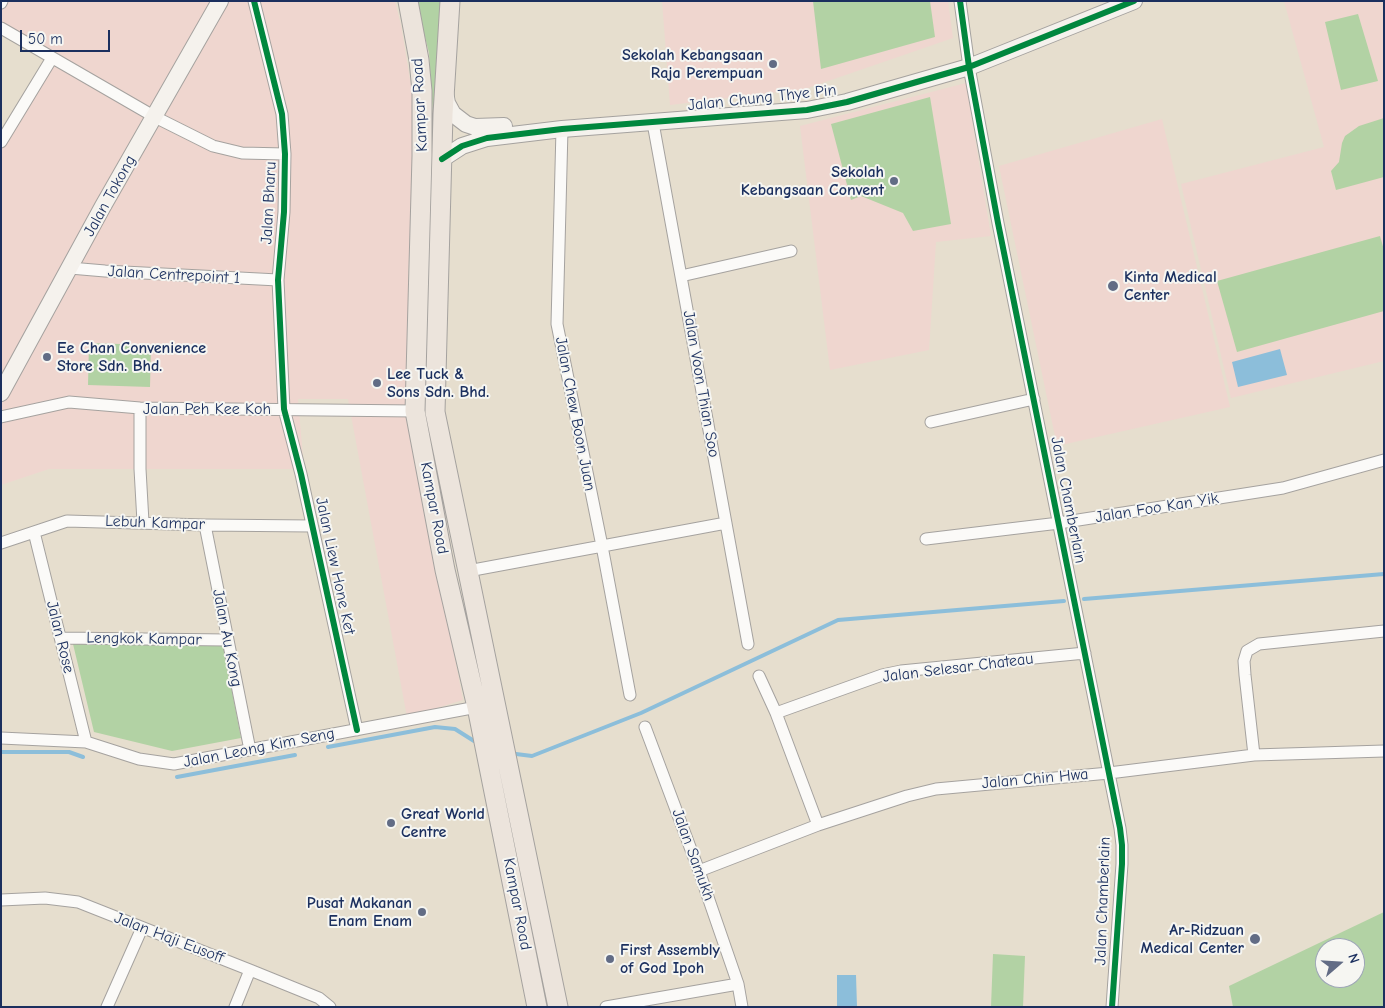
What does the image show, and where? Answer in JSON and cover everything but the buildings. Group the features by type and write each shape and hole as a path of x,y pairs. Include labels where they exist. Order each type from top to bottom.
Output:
{"main road":[{"name":"Kampar Road","path":"408,1 422,91 415,411 445,570 477,707 537,1007"},
{"name":"Kampar Road","path":"450,1 444,88 435,412 558,1007"}],"street":[{"name":"Jalan Tokong","path":"1,393 103,206 220,1"},
{"name":"Jalan Bharu","path":"254,1 282,114 285,154 284,212 278,280 284,409"},
{"name":"Jalan Chamberlain","path":"960,1 969,68 998,223 1122,845 1112,1007"},
{"name":"Jalan Chung Thye Pin","path":"442,159 462,146 480,139 562,130 807,110 847,102 969,68 1134,1"},
{"path":"1,28 155,117 214,146 242,153 285,154"},
{"path":"1,142 52,58"},
{"name":"Jalan Chung Thye Pin","path":"444,88 447,103 453,114 466,124 486,128 537,123 562,130"},
{"name":"Jalan Voon Thian Soo","path":"654,123 748,644"},
{"name":"Jalan Chew Boon Juan","path":"562,130 557,324 630,695"},
{"path":"681,276 791,251"},
{"name":"Jalan Centrepoint 1","path":"70,268 278,280"},
{"path":"931,422 1034,399"},
{"name":"Jalan Peh Kee Koh","path":"1,417 69,402 140,408 415,411"},
{"path":"140,408 140,469 143,522"},
{"name":"Jalan Liew Hone Ket","path":"284,409 301,474 357,730"},
{"name":"Jalan Foo Kan Yik","path":"926,539 1059,523 1283,488 1384,460"},
{"name":"Lebuh Kampar","path":"1,542 50,525 68,521 312,526"},
{"path":"468,571 726,523"},
{"name":"Jalan Au Kong","path":"204,525 250,750"},
{"name":"Jalan Rose","path":"34,532 86,742"},
{"path":"1254,755 1244,661 1247,651 1266,643 1384,631"},
{"name":"Lengkok Kampar","path":"61,638 227,640"},
{"name":"Jalan Selesar Chateau","path":"776,713 882,675 901,671 1085,653"},
{"path":"477,707 486,700 489,672"},
{"path":"759,676 776,713 818,825"},
{"name":"Jalan Leong Kim Seng","path":"1,738 86,742 139,759 174,764 477,707"},
{"name":"Jalan Samukh","path":"645,727 700,871 738,984 742,1007"},
{"name":"Jalan Chin Hwa","path":"700,871 818,825 907,796 936,789 1109,773 1254,755 1384,751"},
{"name":"Jalan Haji Eusoff","path":"1,900 45,898 78,902 319,998 330,1007"},
{"path":"107,1007 142,928"},
{"path":"234,1007 250,970"},
{"path":"606,1007 738,984"}],"shaded area":[{"path":"2,1 395,1 401,25 415,110 408,283 419,471 463,700 407,717 348,399 298,399 304,469 49,469 1,485 1,142 52,57 1,28"},
{"name":"Sekolah Kebangsaan Raja Perempuan","path":"662,1 948,1 953,38 805,89 670,105"},
{"path":"1284,1 1384,1 1384,361 1231,398 1181,184 1324,147"},
{"name":"Sekolah Kebangsaan Convent","path":"966,83 991,236 936,242 929,350 830,370 800,126"},
{"name":"Kinta Medical Center","path":"1162,119 1230,407 1057,446 999,166"}],"green space":[{"path":"416,1 443,1 436,114 433,114 429,53"},
{"path":"813,1 930,1 935,37 821,69"},
{"path":"1358,14 1378,81 1341,90 1325,22"},
{"path":"930,97 951,224 913,231 903,213 861,196 851,200 831,124"},
{"path":"1384,118 1384,177 1336,190 1331,171 1339,162 1345,136 1359,126"},
{"path":"1380,236 1384,250 1384,311 1237,352 1217,281"},
{"path":"89,343 151,345 150,387 88,385"},
{"path":"73,644 223,645 241,738 172,751 94,732"},
{"path":"1384,912 1384,1007 1233,1007 1229,986 1315,945 1315,988 1365,988 1365,938 1330,938"},
{"path":"993,954 1025,956 1023,1007 991,1007"}],"water":[{"path":"1280,349 1287,375 1238,387 1232,362"},
{"path":"837,975 856,975 857,1007 837,1007"}],"waterway":[{"path":"1084,599 1384,574"},
{"path":"516,754 532,756 641,713 838,620 1064,601"},
{"path":"328,747 435,727 455,729 474,741"},
{"path":"1,752 69,752 83,757"},
{"path":"177,777 295,755"}],"cycle path":[{"path":"254,1 282,114 285,154 284,212 278,280 284,409 301,474 357,730"},
{"path":"960,1 969,67 998,223 1120,828 1122,864 1112,1007"},
{"path":"442,159 462,146 487,138 562,129 807,110 847,102 969,67 1134,1"}],"place":[{"name":"Sekolah Kebangsaan Raja Perempuan","path":"773,64"},
{"name":"Sekolah Kebangsaan Convent","path":"894,181"},
{"name":"Kinta Medical Center","path":"1113,286"},
{"name":"Ee Chan Convenience Store Sdn. Bhd.","path":"47,357"},
{"name":"Lee Tuck & Sons Sdn. Bhd.","path":"377,383"},
{"name":"Great World Centre","path":"391,823"},
{"name":"Pusat Makanan Enam Enam","path":"422,912"},
{"name":"Ar-Ridzuan Medical Center","path":"1255,939"},
{"name":"First Assembly of God Ipoh","path":"610,959"}]}
